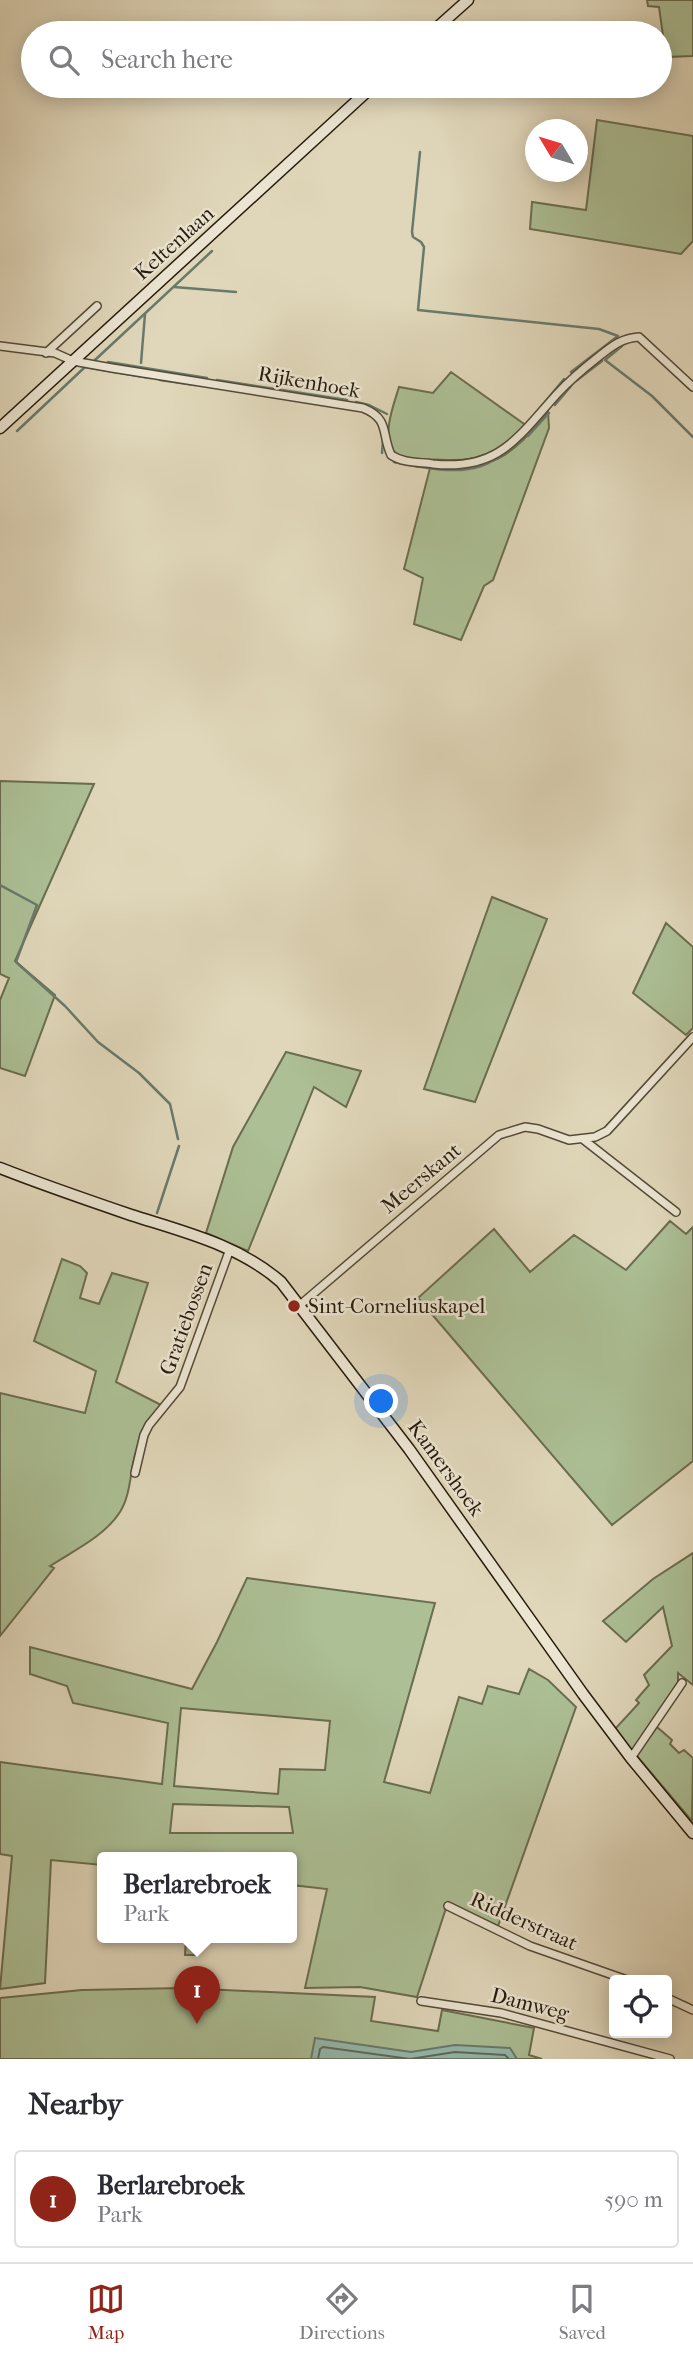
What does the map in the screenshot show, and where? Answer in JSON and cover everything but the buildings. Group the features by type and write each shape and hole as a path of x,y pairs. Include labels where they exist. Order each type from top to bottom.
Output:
{"street":[{"path":"444,21 468,0"},
{"name":"Keltenlaan","path":"0,428 360,98"},
{"path":"46,353 97,306"},
{"name":"Rijkenhoek","path":"73,361 363,408 372,412 384,425 391,455 399,460 444,465 482,461 512,444 557,393 580,372 627,338 639,337 693,387"},
{"path":"0,346 55,353 73,361"},
{"path":"583,1140 607,1131 693,1037"},
{"name":"Meerskant","path":"300,1305 499,1135 525,1127 569,1140 583,1140 676,1212"},
{"name":"Kamershoek","path":"0,1168 57,1191 230,1249 262,1265 281,1282 425,1470 542,1638 631,1758 693,1833"},
{"name":"Gratiebossen","path":"135,1473 149,1425 180,1387 230,1249"},
{"path":"631,1758 682,1683"},
{"name":"Ridderstraat","path":"448,1906 530,1946 613,1975"},
{"path":"672,2000 693,2010"},
{"name":"Damweg","path":"421,2001 501,2013 670,2059"}],"green space":[{"path":"647,0 693,0 693,56 672,57 672,21 661,21 659,7 648,6"},
{"path":"597,120 693,136 693,241 681,254 530,229 532,202 586,210"},
{"path":"451,372 527,426 490,453 479,457 441,460 410,459 398,455 390,443 389,427 399,387 433,393"},
{"path":"548,411 549,428 493,580 484,586 461,640 414,624 423,578 404,569 430,468 468,468 498,459 523,440"},
{"path":"0,781 94,784 15,961 55,995 25,1076 0,1068 0,1000 9,978 0,974"},
{"path":"492,897 547,919 475,1102 424,1089"},
{"path":"666,923 693,947 693,1028 686,1035 633,993"},
{"path":"286,1052 361,1071 346,1107 314,1087 248,1251 206,1233 233,1147"},
{"path":"670,1221 686,1234 693,1227 693,1461 612,1525 418,1298 494,1229 530,1272 574,1235 626,1270"},
{"path":"62,1259 80,1266 87,1273 80,1298 99,1304 112,1273 148,1283 116,1382 163,1406 139,1443 127,1495 114,1521 97,1536 50,1566 54,1568 0,1636 0,1393 85,1413 96,1371 34,1341"},
{"path":"693,1553 693,1685 678,1673 678,1684 631,1752 615,1729 639,1703 636,1700 649,1685 644,1675 672,1646 663,1607 626,1642 603,1621 653,1579"},
{"path":"247,1578 435,1603 384,1782 430,1793 459,1697 482,1704 488,1686 519,1694 529,1669 548,1680 576,1707 498,1926 448,1902 417,1997 360,1987 305,1988 327,1889 297,1886 297,1852 97,1852 97,1865 51,1860 45,1983 0,1989 12,1856 0,1854 0,1762 162,1784 168,1723 73,1703 67,1686 30,1674 30,1647 192,1689","holes":["181,1708 330,1721 325,1770 280,1769 278,1794 174,1786","173,1804 289,1807 293,1833 170,1833"]},
{"path":"657,1727 672,1740 670,1744 679,1753 684,1750 693,1758 692,1821 636,1755"},
{"path":"186,1943 198,1943 197,1955 185,1955"},
{"path":"182,1988 375,1997 371,2021 438,2031 442,2010 534,2028 529,2055 542,2059 0,2059 0,1998 82,1990"}],"water":[{"path":"315,2038 411,2052 455,2045 510,2048 517,2059 311,2059"}],"waterway":[{"path":"420,152 412,232 413,237 424,247 418,310 599,329 618,336"},
{"path":"95,360 212,251"},
{"path":"174,287 236,292"},
{"path":"141,363 145,314"},
{"path":"571,372 618,336"},
{"path":"622,344 605,360 652,396 693,437"},
{"path":"576,381 602,361"},
{"path":"108,362 207,378"},
{"path":"17,431 85,367 150,378"},
{"path":"540,408 564,379"},
{"path":"160,380 195,385"},
{"path":"217,380 347,400"},
{"path":"555,405 571,386"},
{"path":"356,402 387,414"},
{"path":"528,436 549,413"},
{"path":"382,453 383,440"},
{"path":"394,462 437,469 471,469 492,461 523,440"},
{"path":"0,885 37,905 16,962 65,1006 98,1042 139,1073 170,1104 178,1139"},
{"path":"157,1213 179,1146"}],"place":[{"name":"Sint-Corneliuskapel","path":"294,1306"},
{"name":"Berlarebroek","path":"197,2024"}]}
